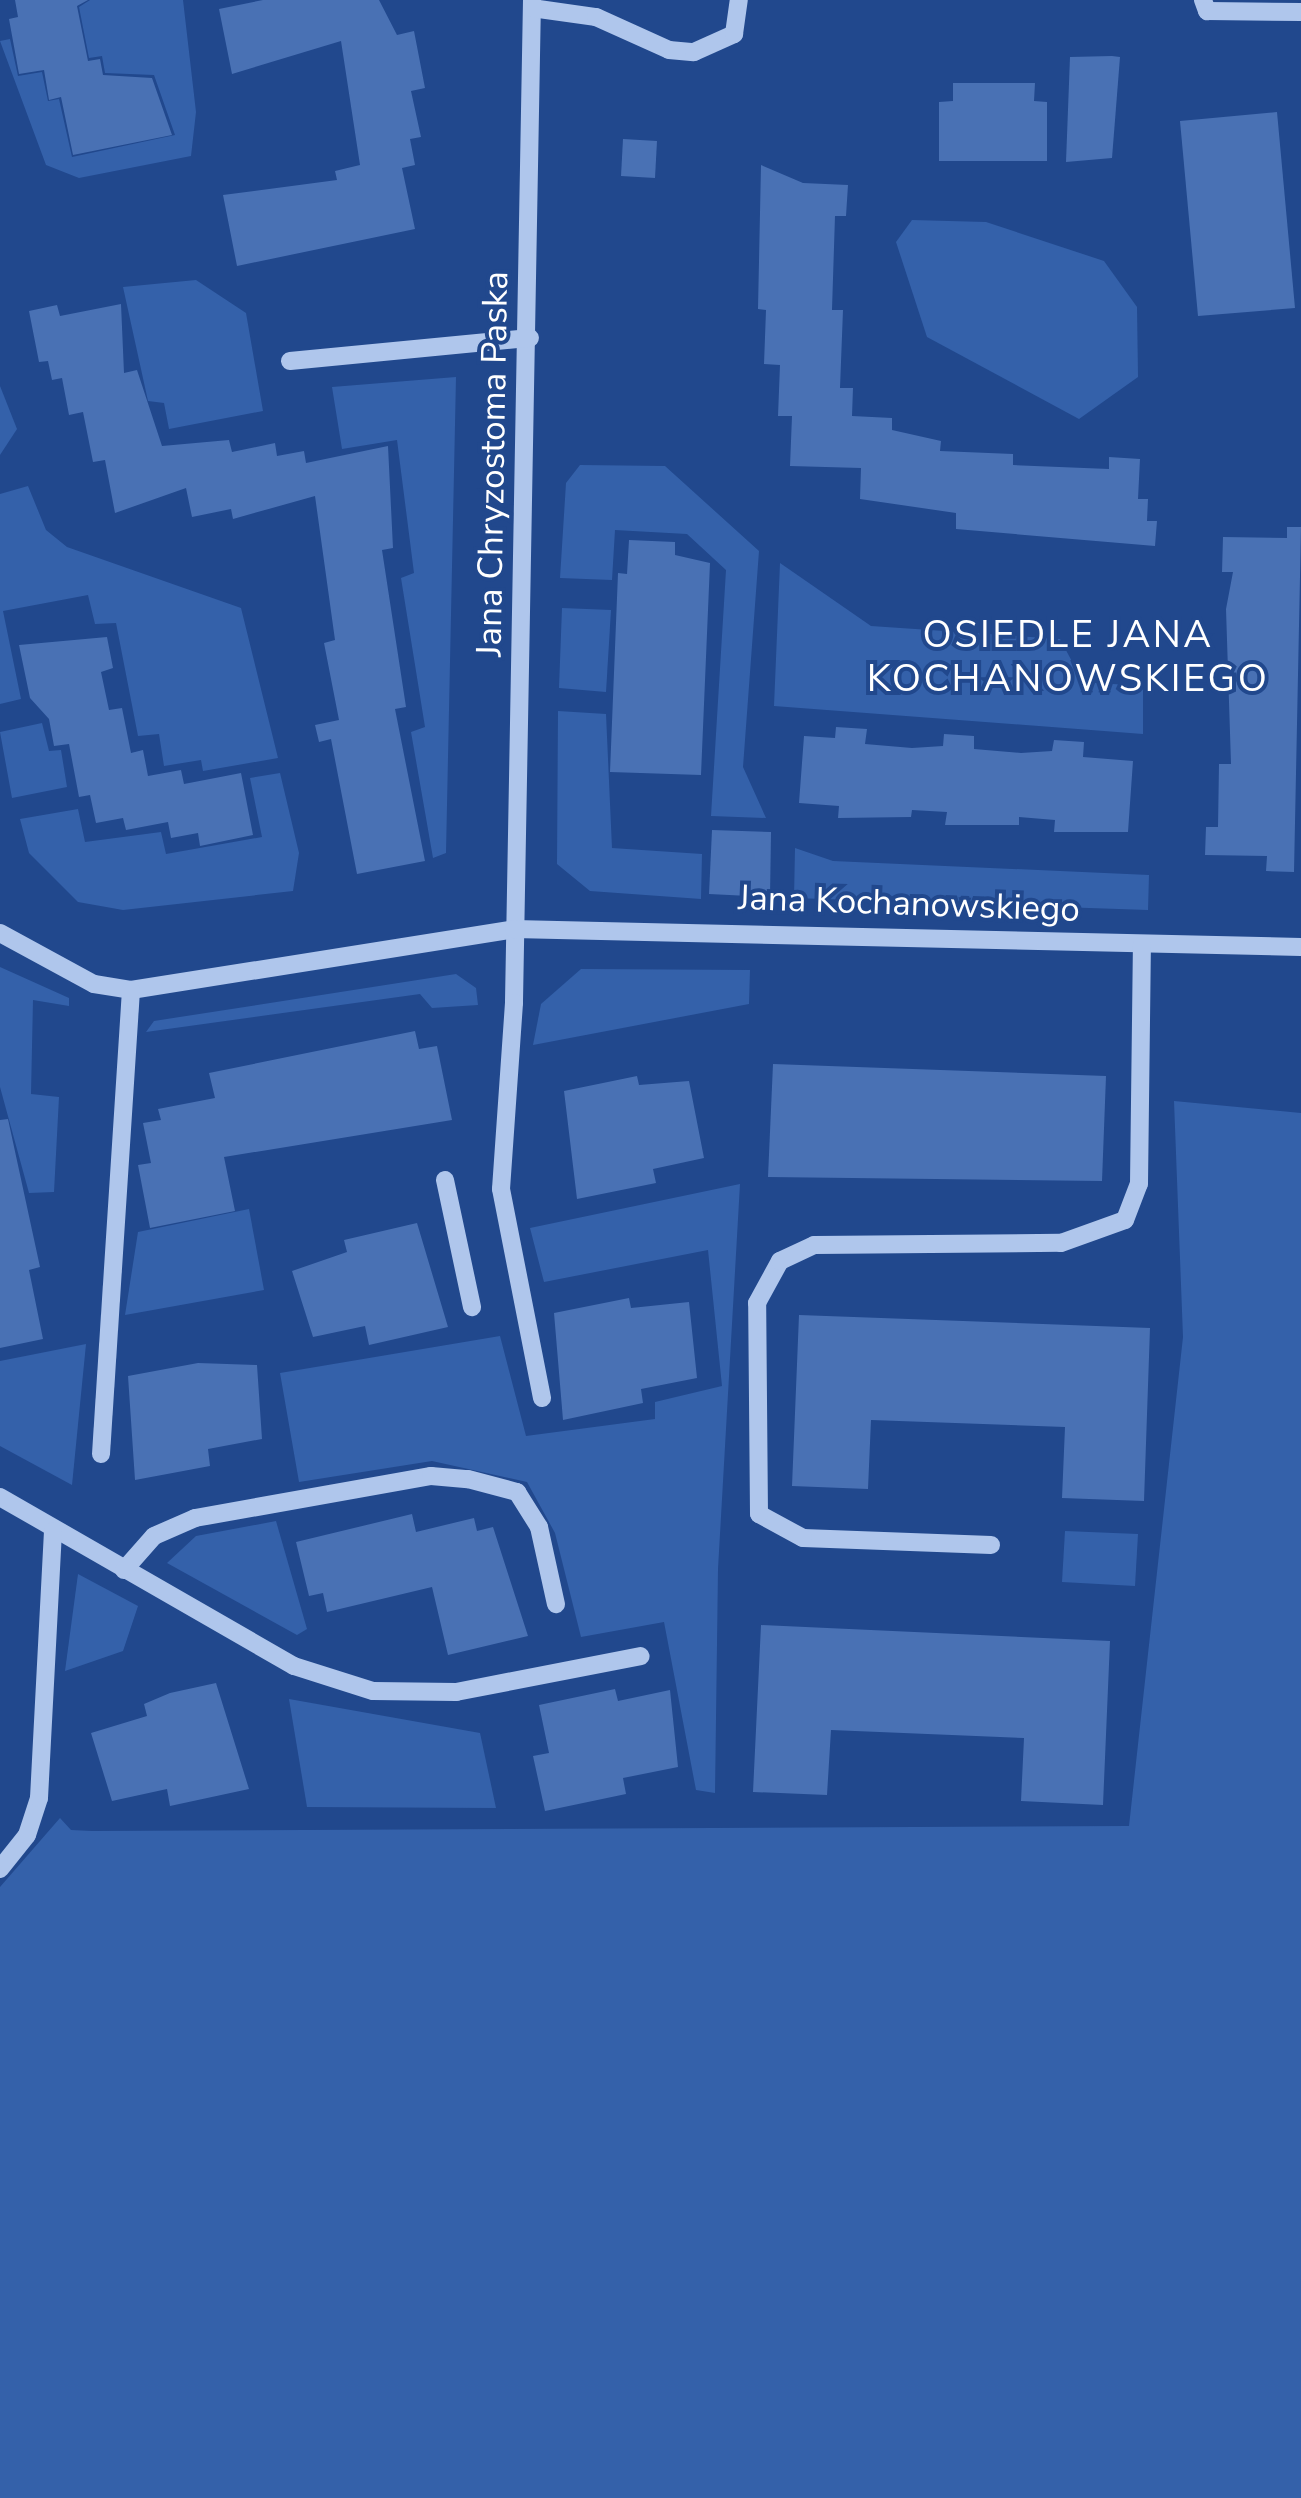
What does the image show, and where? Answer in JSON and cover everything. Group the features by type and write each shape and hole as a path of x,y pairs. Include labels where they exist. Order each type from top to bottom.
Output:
{"street":[{"path":"532,4 596,17 668,50 694,52 734,34 739,0"},
{"path":"1202,0 1207,11 1301,12"},
{"name":"Jana Chryzostoma Paska","path":"532,4 530,338 514,929 501,1189 542,1398"},
{"path":"290,361 530,338"},
{"name":"Jana Kochanowskiego","path":"131,990 514,929 1301,947"},
{"path":"0,934 94,984 131,990 102,1454"},
{"path":"991,1546 804,1538 759,1514 757,1302 773,1268 814,1245 1061,1243 1125,1220 1140,1184 1142,945"},
{"path":"444,1180 472,1307"},
{"path":"124,1570 154,1536 195,1518 432,1476 468,1478 517,1492 539,1528 556,1604"},
{"path":"0,1497 53,1532 294,1666 373,1691 456,1692 640,1656"},
{"path":"0,1869 27,1835 39,1798 53,1532"}],"shaded area":[{"path":"90,0 183,0 196,112 191,156 79,178 46,165 0,41 10,39 18,76 42,72 48,101 59,99 72,157 175,135 154,75 105,73 102,56 89,58 79,7"},
{"path":"912,220 986,222 1104,261 1137,307 1138,377 1079,419 927,337 896,242"},
{"path":"196,280 246,313 263,411 169,429 164,403 148,401 123,287"},
{"path":"456,377 446,853 433,858 411,732 425,727 401,578 414,573 397,440 342,449 332,387"},
{"path":"0,386 17,429 0,455"},
{"path":"580,465 665,466 759,551 743,767 766,818 711,816 726,570 687,534 615,530 612,580 560,578 566,483"},
{"path":"28,486 46,530 67,547 241,608 278,758 203,771 201,760 164,766 159,734 138,736 116,623 95,624 88,595 3,611 21,699 0,704 0,494"},
{"path":"780,563 871,626 1060,639 1083,682 1143,686 1143,734 774,706"},
{"path":"562,608 611,610 606,692 559,688"},
{"path":"558,711 606,714 612,848 702,854 701,899 590,891 557,864"},
{"path":"42,723 49,751 61,750 67,787 12,798 0,732"},
{"path":"280,773 299,853 293,891 123,910 78,902 29,853 20,819 78,809 85,842 161,832 166,854 262,837 250,778"},
{"path":"795,848 833,861 1149,875 1148,910 794,898"},
{"path":"0,967 69,998 69,1006 33,1000 31,1094 59,1097 54,1192 29,1193 0,1087"},
{"path":"581,969 750,970 749,1004 533,1045 541,1004"},
{"path":"456,974 476,988 478,1005 432,1008 420,994 146,1032 154,1021"},
{"path":"1174,1101 1301,1113 1301,2498 0,2498 0,1887 60,1818 71,1830 92,1831 1129,1826 1183,1337"},
{"path":"740,1184 718,1569 715,1793 696,1790 664,1622 581,1637 555,1533 527,1482 432,1461 299,1482 280,1373 500,1336 526,1436 655,1419 655,1402 722,1386 708,1250 544,1282 530,1228"},
{"path":"249,1209 264,1290 125,1315 138,1232"},
{"path":"86,1344 72,1485 0,1446 0,1361"},
{"path":"276,1521 307,1629 297,1635 167,1563 196,1536"},
{"path":"1065,1531 1138,1534 1135,1586 1062,1582"},
{"path":"78,1574 138,1606 123,1651 65,1671"},
{"path":"289,1699 480,1733 496,1808 307,1807"}],"building":[{"path":"15,0 88,0 77,6 88,61 100,59 103,75 152,78 172,135 73,155 61,97 49,100 44,70 19,74 9,19 18,17"},
{"path":"263,0 379,0 397,35 414,31 425,88 411,91 421,137 410,139 415,165 402,168 415,229 237,266 223,195 337,180 335,171 360,165 341,41 232,74 219,9"},
{"path":"1070,57 1120,57 1112,158 1066,162"},
{"path":"953,83 1035,83 1034,101 1047,102 1047,161 939,161 939,102 953,101"},
{"path":"1277,112 1295,308 1198,316 1180,121"},
{"path":"623,139 657,141 655,178 621,176"},
{"path":"761,165 803,183 848,185 846,216 835,216 832,310 843,310 840,388 853,388 852,416 892,418 892,430 941,441 940,451 1013,454 1013,465 1109,469 1109,457 1140,459 1138,499 1148,499 1147,521 1157,521 1155,546 956,529 956,513 860,499 861,468 790,466 792,416 778,416 780,365 764,364 766,310 758,309"},
{"path":"121,304 124,373 137,370 162,446 229,440 232,452 275,443 277,456 304,451 306,463 388,446 393,548 382,550 406,707 395,709 425,861 357,874 331,739 319,742 315,725 339,720 324,643 335,640 315,496 233,519 231,509 192,517 186,488 115,513 105,460 93,462 83,412 69,415 62,378 52,380 48,361 39,362 29,311 57,305 60,316"},
{"path":"1287,527 1301,527 1294,872 1266,871 1267,856 1205,855 1206,827 1218,827 1219,764 1231,764 1226,609 1233,572 1222,572 1223,537 1287,538"},
{"path":"629,540 675,542 675,555 710,563 701,775 610,772 618,573 627,574"},
{"path":"107,637 113,668 101,672 109,710 122,708 131,753 143,750 148,776 181,770 184,784 241,773 253,835 200,846 198,833 171,838 168,822 126,830 123,818 96,823 90,795 79,797 69,744 54,746 49,719 30,698 19,645"},
{"path":"836,727 867,729 865,744 912,748 943,746 944,734 974,736 974,749 1021,753 1052,751 1054,740 1084,742 1083,757 1133,761 1128,832 1054,832 1055,820 1019,817 1019,825 945,825 947,812 912,810 911,817 838,818 839,806 799,803 804,736 835,738"},
{"path":"712,830 771,832 770,897 709,894"},
{"path":"415,1031 419,1049 437,1046 452,1120 224,1157 235,1211 150,1228 138,1165 151,1163 143,1123 161,1120 158,1109 215,1098 209,1073"},
{"path":"773,1064 1106,1076 1102,1181 768,1177"},
{"path":"637,1076 639,1085 689,1081 704,1158 653,1169 656,1183 577,1199 564,1091"},
{"path":"8,1119 40,1267 29,1270 43,1339 0,1348 0,1120"},
{"path":"417,1223 448,1327 369,1345 365,1326 313,1337 292,1271 347,1252 344,1240"},
{"path":"629,1298 631,1308 689,1302 697,1378 641,1389 643,1403 563,1420 554,1313"},
{"path":"799,1315 1150,1328 1144,1501 1062,1498 1065,1427 871,1420 868,1489 792,1486"},
{"path":"198,1363 257,1365 262,1439 208,1449 210,1466 135,1480 128,1376"},
{"path":"412,1514 416,1532 474,1518 477,1531 493,1527 528,1636 448,1655 432,1587 327,1612 323,1593 309,1596 296,1542"},
{"path":"761,1625 1110,1641 1103,1805 1021,1801 1024,1738 831,1730 827,1795 753,1792"},
{"path":"216,1683 249,1789 170,1806 167,1789 112,1801 91,1733 147,1716 144,1704 170,1693"},
{"path":"615,1689 618,1701 670,1690 678,1767 623,1778 626,1794 545,1811 533,1756 549,1753 539,1705"}],"district":[{"name":"OSIEDLE JANA KOCHANOWSKIEGO","path":"1068,657"}]}
